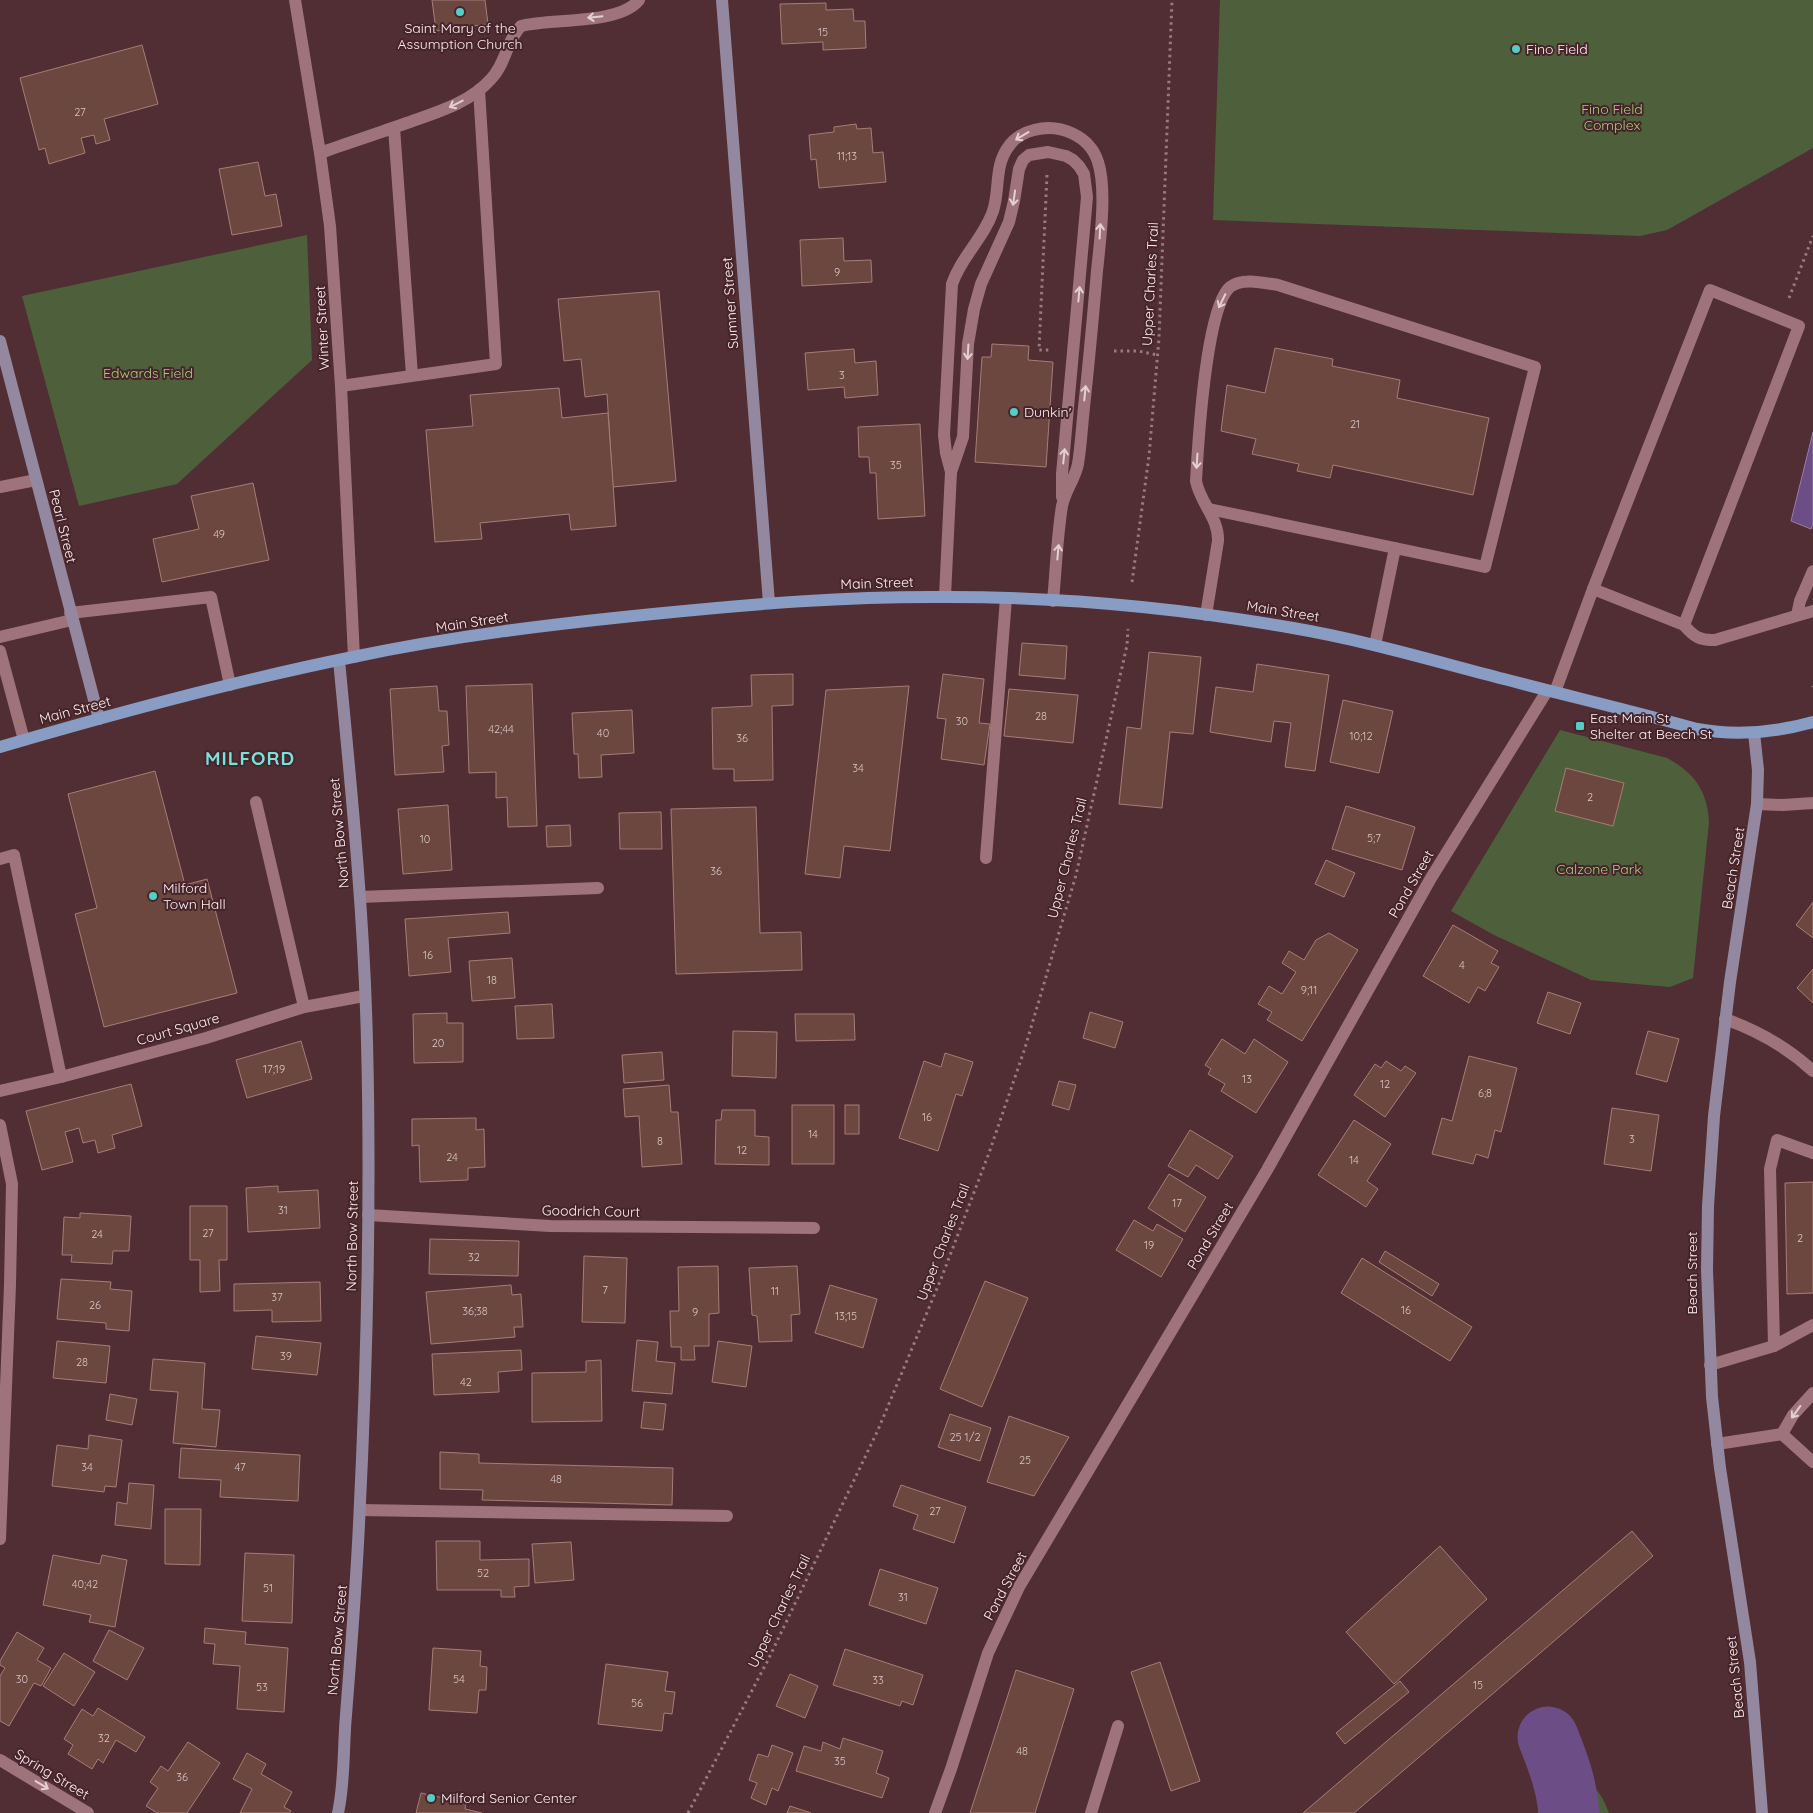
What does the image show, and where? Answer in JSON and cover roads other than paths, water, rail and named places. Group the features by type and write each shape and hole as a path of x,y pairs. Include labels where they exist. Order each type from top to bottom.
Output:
{"main road":[{"name":"Main Street","path":"0,747 230,685 354,657 568,623 769,603 854,598 945,596 1006,598 1144,608 1290,627 1375,645 1697,729 1728,733 1754,733 1813,722"}],"street":[{"name":"Winter Street","path":"295,0 320,153 331,236 354,657"},
{"path":"320,153 446,109 480,90 499,70 512,37 521,26 609,16 628,10 639,0"},
{"name":"Sumner Street","path":"722,0 769,603"},
{"path":"340,386 496,364 480,90"},
{"path":"394,128 412,375"},
{"path":"951,472 944,435 952,284 960,266 990,220 997,192 1000,165 1009,146 1031,130 1041,128 1059,129 1078,136 1092,148 1099,164 1102,185 1098,253 1078,464 1062,505"},
{"path":"945,596 951,472 963,437 968,344 974,309 981,284 1009,222 1019,169 1023,160 1029,155 1048,152 1057,153 1073,160 1079,166 1087,185 1053,601"},
{"path":"1206,615 1218,542 1216,523 1198,491 1196,480 1201,409 1216,313 1222,298 1231,286 1244,282 1278,285 1535,367 1485,567 1209,510"},
{"name":"Pond Street","path":"935,1813 988,1653 1018,1587 1267,1170 1431,878 1551,692 1710,290 1799,326 1684,625"},
{"name":"Pearl Street","path":"0,341 99,719"},
{"path":"0,487 36,480"},
{"path":"1375,645 1395,548"},
{"path":"1797,615 1800,601 1813,571"},
{"path":"1593,589 1684,625 1694,636 1700,639 1715,640 1813,610"},
{"path":"0,637 71,616 211,598 230,685"},
{"path":"986,858 1006,598"},
{"path":"0,651 24,740"},
{"name":"North Bow Street","path":"338,1813 342,1796 357,1575 368,1215 367,1040 360,897 339,660"},
{"name":"Beach Street","path":"1754,733 1758,780 1757,804 1725,1019 1713,1124 1708,1206 1707,1302 1717,1444 1750,1662 1762,1813"},
{"path":"256,802 304,1008"},
{"path":"1757,804 1813,803"},
{"path":"0,859 14,855 61,1077"},
{"path":"360,897 598,888"},
{"name":"Court Square","path":"0,1091 61,1077 206,1038 304,1008 364,996"},
{"path":"1725,1019 1751,1028 1774,1040 1813,1071"},
{"path":"0,1125 12,1184 0,1539"},
{"path":"1774,1346 1770,1168 1777,1140 1813,1153"},
{"name":"Goodrich Court","path":"368,1215 550,1226 814,1228"},
{"path":"1710,1365 1774,1346 1813,1326"},
{"path":"1782,1434 1793,1415 1813,1393"},
{"path":"1717,1444 1782,1434"},
{"path":"1782,1434 1813,1462"},
{"path":"360,1510 727,1516"},
{"path":"1091,1813 1118,1726"},
{"name":"Spring Street","path":"0,1760 88,1813"}],"waterway":[{"path":"1548,1737 1559,1765 1569,1813"}],"place":[{"name":"Saint Mary of the Assumption Church","path":"460,12"},
{"name":"Fino Field","path":"1516,49"},
{"name":"Dunkin'","path":"1014,412"},
{"name":"East Main St Shelter at Beech St","path":"1580,726"},
{"name":"Milford Town Hall","path":"153,896"},
{"name":"Milford Senior Center","path":"431,1798"}],"district":[{"name":"MILFORD","path":"250,758"}],"park label":[{"name":"Fino Field Complex","path":"1612,118"},
{"name":"Edwards Field","path":"148,373"},
{"name":"Calzone Park","path":"1599,869"}]}
